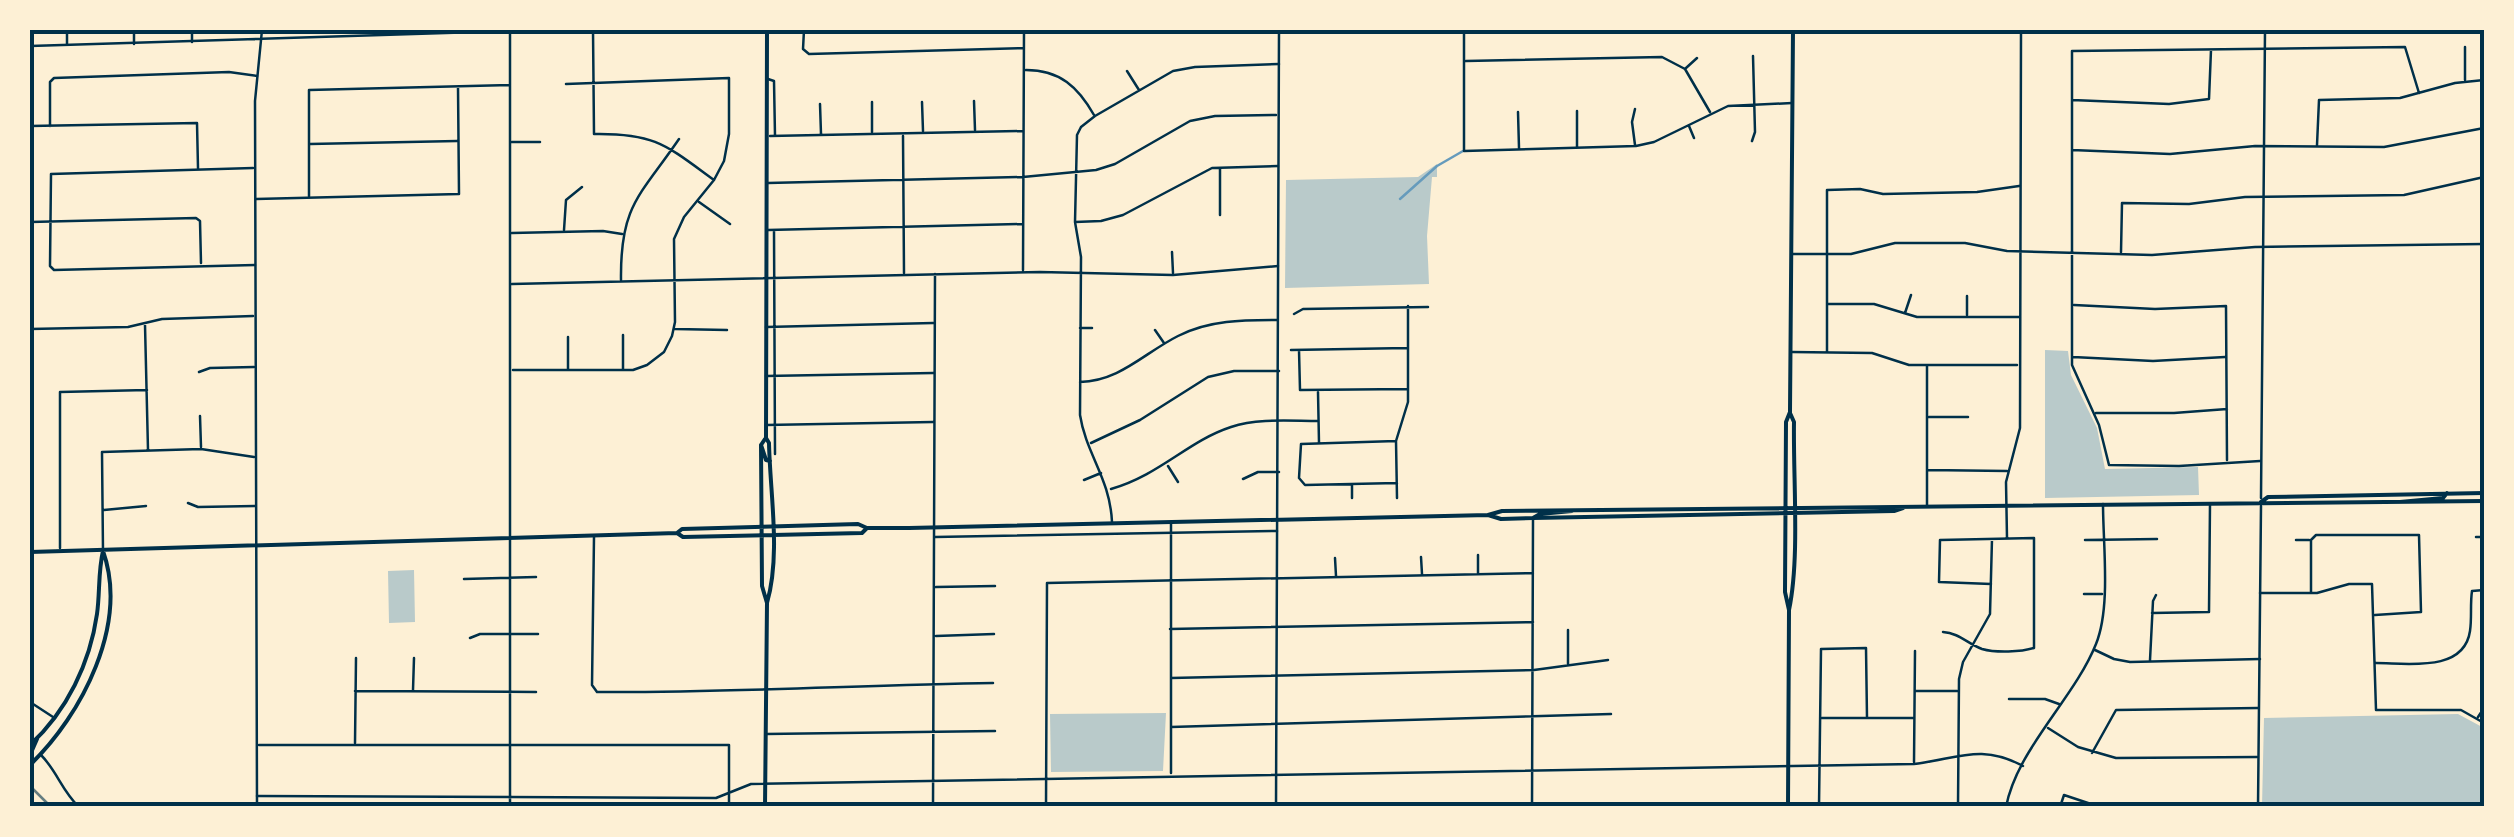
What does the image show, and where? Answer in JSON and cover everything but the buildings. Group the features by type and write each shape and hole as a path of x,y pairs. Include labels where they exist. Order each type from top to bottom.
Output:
{"main road":[{"path":"765,807 766,604 762,586 761,446 766,438 767,30"},
{"path":"1788,807 1794,422 1790,412 1792,30"},
{"path":"1789,610 1785,592 1786,422 1790,412"},
{"path":"766,438 770,443 772,526 772,586 766,604"},
{"path":"761,446 770,461"},
{"path":"2395,503 2443,498 2448,493"},
{"path":"2261,502 2268,498 2484,493"},
{"path":"1488,515 1502,511 1577,509 2484,502"},
{"path":"1533,518 1577,509"},
{"path":"677,533 682,529 842,524 867,528 1488,515 1533,518 1786,510"},
{"path":"842,524 842,534"},
{"path":"30,552 677,533 842,534 862,533 867,528"},
{"path":"30,745 54,718 78,679 92,638 103,551"},
{"path":"30,765 69,721 101,650 108,614 108,565 103,551"},
{"path":"78,679 88,685"},
{"path":"30,755 37,739"}],"street":[{"path":"67,30 67,46"},
{"path":"134,30 134,44"},
{"path":"192,30 192,42"},
{"path":"257,807 254,168 262,30"},
{"path":"30,46 540,30"},
{"path":"594,30 594,134 640,135 672,149 714,180"},
{"path":"804,30 804,53 1024,48"},
{"path":"1023,272 1024,30"},
{"path":"1276,807 1280,30"},
{"path":"1464,30 1464,151 1636,146 1654,142 1736,104 1792,103"},
{"path":"2007,538 2009,471 2019,437 2021,30"},
{"path":"2258,807 2265,30"},
{"path":"510,31 510,807"},
{"path":"2465,47 2465,81"},
{"path":"2071,100 2169,104 2209,99 2210,48"},
{"path":"2262,460 2109,466 2072,358 2072,51 2405,48 2419,94"},
{"path":"1464,61 1654,55 1685,69 1710,114"},
{"path":"1752,141 1756,103 1753,56"},
{"path":"1685,69 1696,58"},
{"path":"1112,523 1108,490 1081,421 1080,272 1075,222 1077,135 1081,126 1095,116 1180,69 1279,64"},
{"path":"1024,70 1047,72 1068,81 1095,116"},
{"path":"1128,71 1139,90"},
{"path":"50,126 51,79 229,72 257,76"},
{"path":"1068,81 1073,72"},
{"path":"510,370 639,369 659,357 668,347 674,328 674,239 714,180 729,142 729,78 566,84"},
{"path":"767,79 774,82 775,136"},
{"path":"2317,147 2319,100 2389,99 2484,80"},
{"path":"309,198 309,90 510,85"},
{"path":"255,199 458,194 458,86"},
{"path":"974,101 975,132"},
{"path":"872,102 872,134"},
{"path":"922,102 923,132"},
{"path":"820,104 821,135"},
{"path":"1636,109 1632,122 1636,146"},
{"path":"1576,111 1578,148"},
{"path":"1518,112 1519,150"},
{"path":"766,184 1075,172 1109,166 1196,119 1279,115"},
{"path":"30,126 197,123 198,170"},
{"path":"1688,125 1694,138"},
{"path":"2071,150 2170,154 2264,146 2384,147 2484,128"},
{"path":"766,136 1023,130"},
{"path":"903,133 904,274"},
{"path":"622,282 622,234 638,195 679,139"},
{"path":"309,144 458,140"},
{"path":"511,142 540,142"},
{"path":"1075,222 1123,215 1201,171 1279,166"},
{"path":"1220,167 1220,215"},
{"path":"254,168 51,174 50,222 51,269 255,265"},
{"path":"2121,253 2122,204 2189,204 2264,196 2404,195 2484,176"},
{"path":"1827,352 1827,190 1958,193 2021,186"},
{"path":"564,232 566,200 582,187"},
{"path":"698,201 730,224"},
{"path":"30,222 199,219 202,266"},
{"path":"766,230 1023,224"},
{"path":"511,233 602,230 622,234"},
{"path":"774,230 776,454"},
{"path":"1791,254 1851,254 1895,243 1965,243 2020,252 2184,254 2263,247 2484,244"},
{"path":"1172,252 1173,275"},
{"path":"511,284 1023,272 1173,275 1279,266"},
{"path":"933,807 934,274"},
{"path":"1905,313 1911,295"},
{"path":"1967,317 1968,296"},
{"path":"1828,304 1874,304 1917,317 2020,317"},
{"path":"2072,305 2155,309 2226,306 2226,462"},
{"path":"1396,498 1396,441 1408,406 1408,306"},
{"path":"1294,314 1302,309 1428,308"},
{"path":"30,329 128,326 162,318 255,316"},
{"path":"1080,382 1114,376 1164,344 1215,323 1279,320"},
{"path":"144,323 148,450"},
{"path":"766,327 934,323"},
{"path":"674,328 727,330"},
{"path":"1080,328 1092,328"},
{"path":"1155,330 1164,344"},
{"path":"623,335 623,370"},
{"path":"568,337 568,370"},
{"path":"1291,350 1408,348"},
{"path":"1299,350 1300,390 1408,389"},
{"path":"1790,352 1872,353 1904,364 2020,366"},
{"path":"2072,358 2153,361 2228,357"},
{"path":"1926,507 1927,365"},
{"path":"199,372 210,368 255,367"},
{"path":"1089,443 1140,420 1208,377 1234,371 1279,371"},
{"path":"766,376 934,373"},
{"path":"60,552 60,392 147,390"},
{"path":"1318,390 1319,443"},
{"path":"2094,414 2227,409"},
{"path":"200,416 201,449"},
{"path":"1927,417 1968,417"},
{"path":"1108,490 1141,480 1225,429 1247,423 1318,421"},
{"path":"766,425 934,422"},
{"path":"1396,441 1301,444 1300,482 1397,482"},
{"path":"103,551 102,452 201,449 256,457"},
{"path":"2011,463 2017,465"},
{"path":"1167,464 1178,482"},
{"path":"1927,470 2009,471"},
{"path":"1084,480 1102,472"},
{"path":"1244,479 1258,472 1279,472"},
{"path":"1352,484 1352,498"},
{"path":"188,503 198,508 256,506"},
{"path":"2152,613 2209,612 2210,503"},
{"path":"2006,807 2022,766 2094,650 2103,618 2103,504"},
{"path":"102,510 146,506"},
{"path":"1532,807 1533,518"},
{"path":"1171,522 1171,775"},
{"path":"934,536 1278,531"},
{"path":"2311,593 2311,540 2316,535 2419,535 2422,612 2374,615"},
{"path":"594,536 592,690 720,692 766,687 993,682"},
{"path":"2476,537 2484,537"},
{"path":"1958,807 1962,666 1990,614 1992,538"},
{"path":"1943,632 1953,632 1990,650 2034,648 2034,538 1940,540 1940,582 1992,584"},
{"path":"2085,540 2156,539"},
{"path":"2296,540 2311,540"},
{"path":"1478,555 1478,574"},
{"path":"1421,557 1422,576"},
{"path":"1335,558 1336,578"},
{"path":"1046,807 1047,584 1533,573"},
{"path":"464,579 536,577"},
{"path":"2260,592 2311,593 2349,584 2372,584 2376,710 2461,710 2484,722"},
{"path":"933,586 994,586"},
{"path":"2374,663 2441,662 2456,656 2468,640 2472,591 2484,590"},
{"path":"2084,594 2103,594"},
{"path":"2150,661 2156,596"},
{"path":"1170,630 1533,622"},
{"path":"1568,630 1568,666"},
{"path":"470,638 480,634 538,634"},
{"path":"933,636 994,634"},
{"path":"1819,807 1822,648 1866,648 1867,718"},
{"path":"2094,650 2120,661 2260,659"},
{"path":"1914,764 1915,651"},
{"path":"355,745 356,658"},
{"path":"414,658 414,691"},
{"path":"1170,678 1534,670 1608,660"},
{"path":"356,691 536,692"},
{"path":"1915,691 1959,691"},
{"path":"2008,700 2045,699 2060,705"},
{"path":"30,702 54,718"},
{"path":"2092,753 2116,710 2260,708"},
{"path":"2477,718 2484,708"},
{"path":"1171,727 1611,714"},
{"path":"1820,718 1915,718"},
{"path":"2046,728 2092,753 2116,758 2259,757"},
{"path":"766,734 995,730"},
{"path":"258,744 729,746 729,807"},
{"path":"257,796 716,798 743,786 765,785 1914,764 1993,754 2022,766"},
{"path":"41,755 79,807"},
{"path":"2060,807 2064,795 2100,807"}],"shaded area":[{"path":"1437,164 1437,177 1432,177 1427,236 1429,284 1285,288 1286,180 1418,177"},
{"path":"2045,350 2068,351 2071,375 2097,428 2105,469 2198,467 2199,495 2045,498"},
{"path":"414,570 415,622 389,623 388,571"},
{"path":"1166,713 1163,771 1051,772 1050,714"},
{"path":"2458,714 2484,728 2484,807 2262,807 2264,718"}],"waterway":[{"path":"1400,199 1437,166 1463,151"}],"railway":[{"path":"30,786 51,807"}]}
